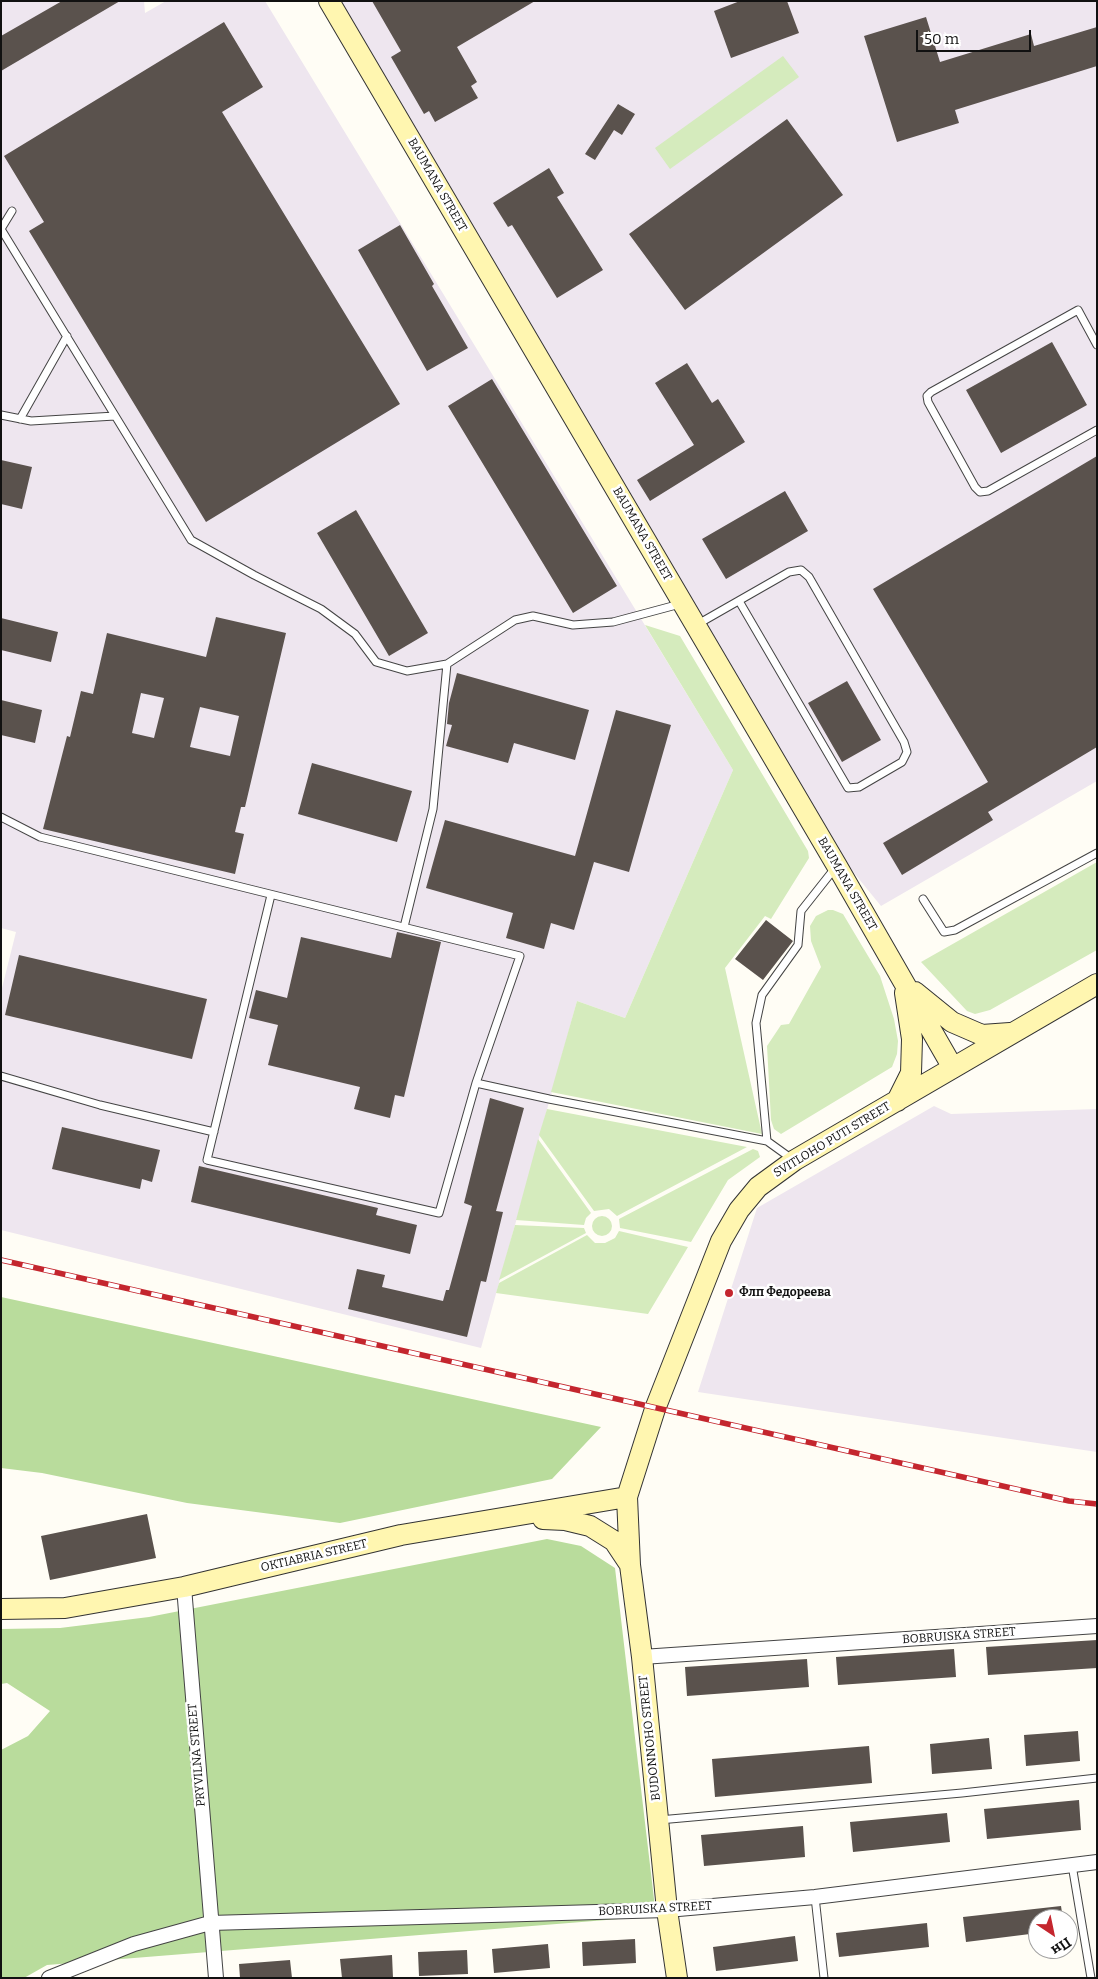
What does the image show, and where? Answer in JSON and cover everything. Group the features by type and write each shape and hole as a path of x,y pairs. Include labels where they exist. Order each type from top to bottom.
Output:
{"main road":[{"name":"BAUMANA STREET","path":"329,1 837,866 953,1068"},
{"path":"904,983 952,1022 982,1035 1014,1033"},
{"path":"896,1101 911,1073 912,1038 904,983"},
{"name":"SVITLOHO PUTI STREET","path":"627,1497 655,1409 721,1241 738,1210 758,1187 795,1160 1097,984"},
{"name":"OKTIABRIA STREET","path":"1,1609 66,1608 184,1587 401,1535 627,1497"},
{"name":"BUDONNOHO STREET","path":"627,1497 630,1565 642,1657 667,1910 678,1978"},
{"path":"511,1517 565,1520 590,1526 614,1541 630,1565"}],"street":[{"name":"PRYVILNA STREET","path":"184,1587 216,1978"},
{"name":"BOBRUISKA STREET","path":"642,1657 1097,1626"},
{"name":"BOBRUISKA STREET","path":"210,1923 667,1910 815,1897 1097,1862"},
{"path":"57,1976 134,1944 210,1923"}],"lane":[{"path":"12,210 1,229 191,540 321,609 354,634 376,662 407,671 447,664 515,620 533,616 573,625 613,622 683,604"},
{"path":"1097,345 1078,310 927,396 928,402 975,487 980,492 988,490 1097,430"},
{"path":"20,419 67,336"},
{"path":"1,415 31,421 115,416"},
{"path":"696,626 739,601 789,572 801,570 808,577 904,742 907,752 902,762 859,787 848,788 739,601"},
{"path":"404,927 433,809 447,664"},
{"path":"1,817 40,837 271,894 520,956 476,1083 439,1213 207,1160 271,894"},
{"path":"923,899 944,932 955,930 1097,853"},
{"path":"767,1141 756,1023 762,994 798,945 801,911 837,866"},
{"path":"1,1076 100,1105 214,1132"},
{"path":"476,1083 767,1141 795,1160"},
{"path":"659,1820 962,1793 1097,1778"},
{"path":"1072,1865 1091,1978"},
{"path":"815,1897 824,1978"}],"shaded area":[{"path":"1,1 144,1 145,13 166,1 265,1 733,770 625,1018 577,1001 481,1348 1,1230 1,992 16,932 1,928"},
{"path":"340,1 1097,1 1097,781 881,906 845,862"},
{"path":"934,1106 951,1114 1097,1109 1097,1452 698,1392 757,1208"}],"green space":[{"path":"783,56 799,77 670,169 655,148"},
{"path":"645,625 680,636 808,851 809,858 771,919 765,916 725,968 762,1134 551,1092 577,1001 625,1018 733,770"},
{"path":"1097,862 1097,950 990,1010 975,1014 967,1011 921,962"},
{"path":"828,910 843,914 880,976 894,1019 898,1041 897,1054 892,1067 781,1134 774,1129 771,1120 767,1046 781,1025 789,1024 821,967 811,941 810,926 816,916"},
{"path":"547,1109 747,1147 617,1216 609,1209 594,1211 539,1135"},
{"path":"538,1139 591,1213 586,1218 584,1225 516,1220"},
{"path":"753,1149 758,1151 760,1157 728,1180 691,1242 620,1228 619,1219"},
{"path":"602,1216 609,1219 612,1226 609,1233 602,1236 595,1233 592,1226 595,1219"},
{"path":"515,1225 584,1228 586,1233 499,1280"},
{"path":"619,1231 688,1247 648,1314 496,1293 499,1283 587,1235 595,1243 605,1243 615,1238"},
{"path":"1,1297 601,1427 552,1479 340,1523 187,1503 42,1473 1,1468"},
{"path":"547,1539 581,1546 615,1568 656,1916 47,1965 24,1978 1,1978 1,1750 28,1736 50,1711 7,1683 1,1684 1,1629 60,1628 149,1617"}],"building":[{"path":"62,1 120,1 1,71 1,36"},
{"path":"372,1 535,1 457,47 477,82 471,86 478,98 435,122 429,111 424,114 391,57 401,51"},
{"path":"740,1 787,1 799,33 731,58 714,11"},
{"path":"926,17 940,62 1031,34 1034,46 1097,27 1097,66 955,110 959,123 897,142 864,36"},
{"path":"224,22 263,87 222,112 400,404 206,522 29,231 44,222 4,156"},
{"path":"618,104 635,114 622,135 614,130 595,160 585,154"},
{"path":"787,119 843,195 685,310 629,234"},
{"path":"549,168 564,193 557,197 603,270 557,298 512,225 508,227 493,203"},
{"path":"400,225 434,284 432,286 468,348 427,371 358,250"},
{"path":"1052,342 1087,405 1001,453 966,390"},
{"path":"687,363 712,403 718,399 745,442 650,501 637,480 694,445 655,383"},
{"path":"492,379 617,586 573,613 448,406"},
{"path":"1097,456 1097,747 988,812 993,820 902,875 883,843 988,782 873,589"},
{"path":"1,460 32,467 22,509 1,504"},
{"path":"785,491 808,531 726,579 702,539"},
{"path":"356,510 428,633 389,656 317,533"},
{"path":"216,617 286,633 245,807 241,807 235,832 244,834 235,874 43,829 67,736 70,737 81,691 93,694 107,633 206,657","holes":["141,693 164,698 154,738 132,733","200,707 239,716 230,756 190,747"]},
{"path":"1,618 58,632 51,662 1,650"},
{"path":"457,673 589,710 575,760 514,743 508,763 446,746 452,725 447,724 449,703"},
{"path":"847,681 881,740 842,762 808,703"},
{"path":"1,700 42,710 35,743 1,735"},
{"path":"616,710 671,725 629,872 594,862 574,930 551,923 544,949 506,938 513,913 426,888 445,820 575,856"},
{"path":"312,763 412,791 397,842 298,814"},
{"path":"766,920 793,941 763,980 735,959"},
{"path":"397,932 441,942 404,1097 395,1095 390,1118 354,1109 360,1087 268,1065 278,1025 249,1018 256,990 287,998 301,937 391,958"},
{"path":"19,955 207,999 192,1059 5,1015"},
{"path":"490,1098 524,1108 496,1211 503,1212 486,1282 481,1281 467,1337 348,1309 357,1269 385,1275 382,1287 443,1301 446,1290 449,1290 472,1206 464,1203"},
{"path":"62,1127 160,1150 152,1182 142,1179 140,1189 52,1169"},
{"path":"199,1166 378,1208 376,1215 417,1225 410,1254 191,1202"},
{"path":"147,1514 156,1558 50,1580 41,1536"},
{"path":"1097,1640 1097,1668 988,1675 986,1647"},
{"path":"954,1649 956,1677 838,1685 836,1657"},
{"path":"807,1659 809,1687 687,1696 685,1667"},
{"path":"1078,1731 1080,1761 1026,1766 1024,1735"},
{"path":"989,1738 992,1769 932,1774 930,1744"},
{"path":"869,1746 872,1783 715,1797 712,1759"},
{"path":"1079,1800 1081,1830 987,1839 984,1809"},
{"path":"947,1813 950,1842 853,1852 850,1822"},
{"path":"803,1826 805,1857 704,1866 701,1835"},
{"path":"1061,1906 1061,1909 1034,1909"},
{"path":"1028,1910 1028,1934 966,1942 963,1917"},
{"path":"927,1923 929,1947 839,1957 836,1933"},
{"path":"795,1936 798,1961 716,1971 713,1947"},
{"path":"635,1939 636,1963 583,1966 582,1942"},
{"path":"548,1944 550,1968 494,1973 492,1949"},
{"path":"467,1950 468,1974 419,1976 418,1952"},
{"path":"392,1955 393,1978 342,1978 340,1959"},
{"path":"290,1960 292,1978 240,1978 239,1964"}],"railway":[{"path":"1,1260 1069,1501 1097,1504"}],"place":[{"name":"Флп Федореева","path":"729,1293"}]}
